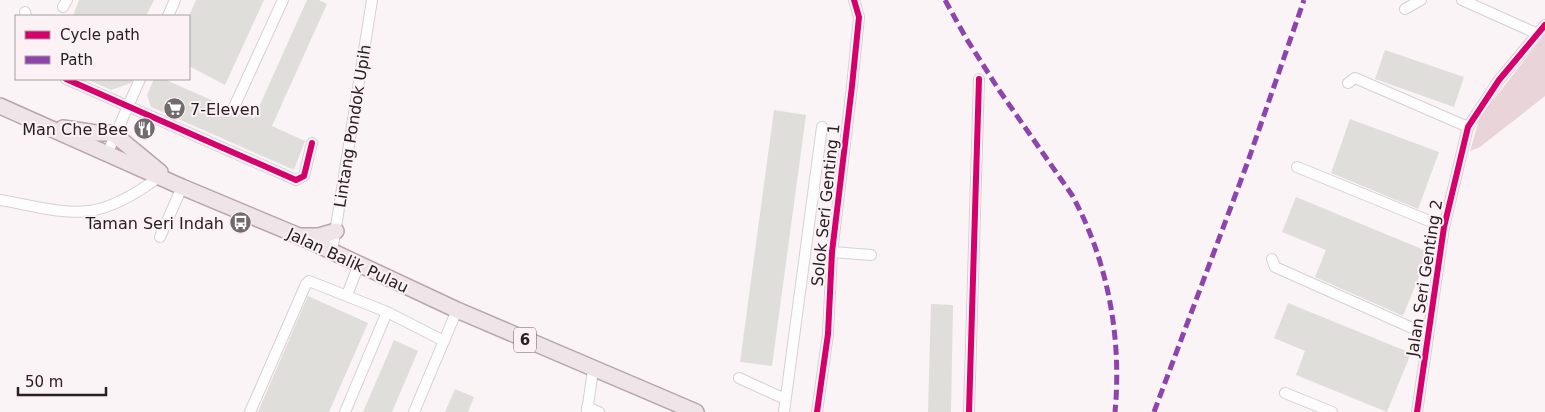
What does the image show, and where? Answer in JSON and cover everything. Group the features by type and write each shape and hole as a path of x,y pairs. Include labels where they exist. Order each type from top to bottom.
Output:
{"main road":[{"name":"Jalan Balik Pulau","path":"0,106 298,236 457,310 696,412"},
{"path":"39,124 115,134 171,182"},
{"path":"298,236 319,236 336,231"}],"street":[{"path":"168,15 175,0"},
{"path":"234,107 283,0"},
{"name":"Lintang Pondok Upih","path":"332,252 372,0"},
{"name":"Solok Seri Genting 1","path":"816,412 828,334 832,252 855,56 858,17 854,0"},
{"path":"1405,9 1421,0"},
{"path":"1462,0 1538,34"},
{"name":"Jalan Seri Genting 2","path":"1417,412 1444,227 1468,127 1499,80 1545,26"},
{"path":"1348,83 1355,78 1468,127"},
{"path":"969,412 979,79"},
{"path":"68,80 296,180 304,176 312,143"},
{"path":"107,154 140,80"},
{"path":"784,412 822,127"},
{"path":"1297,166 1444,227"},
{"path":"0,200 66,211 90,211 171,182"},
{"path":"160,237 171,182"},
{"path":"832,252 871,255"},
{"path":"1272,259 1275,267 1428,335"},
{"path":"347,295 359,264"},
{"path":"250,412 306,284 312,282 347,295 387,312 444,341"},
{"path":"414,412 457,310"},
{"path":"345,412 387,312"},
{"path":"594,370 587,409 599,412"},
{"path":"738,378 785,400"},
{"path":"1285,393 1332,412"}],"shaded area":[{"path":"1545,34 1545,96 1480,147 1470,151 1480,117"}],"building":[{"path":"79,0 154,0 146,15 73,15"},
{"path":"196,0 264,0 225,85 190,67 189,15"},
{"path":"307,0 319,0 327,4 272,126 305,141 294,170 151,107 147,95 154,80 166,80 227,107 232,113 239,112 254,118"},
{"path":"1385,50 1464,77 1454,107 1375,79"},
{"path":"88,80 132,80 131,83 111,90"},
{"path":"774,110 806,115 772,366 740,362"},
{"path":"1350,119 1439,152 1418,209 1331,173"},
{"path":"1296,197 1429,252 1403,316 1315,277 1326,250 1282,232"},
{"path":"308,296 368,323 329,412 258,412"},
{"path":"1288,303 1411,353 1387,412 1296,375 1305,351 1274,338"},
{"path":"931,304 953,305 951,412 928,412"},
{"path":"394,340 418,351 392,412 363,412"},
{"path":"455,389 474,397 468,412 445,412"}],"marked path":[{"path":"945,0 966,38 999,90 1072,195 1095,246 1110,300 1114,328 1117,384 1115,412"},
{"path":"1154,412 1247,164 1304,0"}],"cycle path":[{"path":"817,412 828,334 832,252 859,17 854,0"},
{"path":"1417,412 1444,227 1468,127 1499,80 1545,25"},
{"path":"969,412 979,79"},
{"path":"68,80 296,180 304,176 312,143"}],"place":[{"name":"7-Eleven","path":"174,109"},
{"name":"Man Che Bee","path":"144,129"},
{"name":"Taman Seri Indah","path":"240,223"}]}
